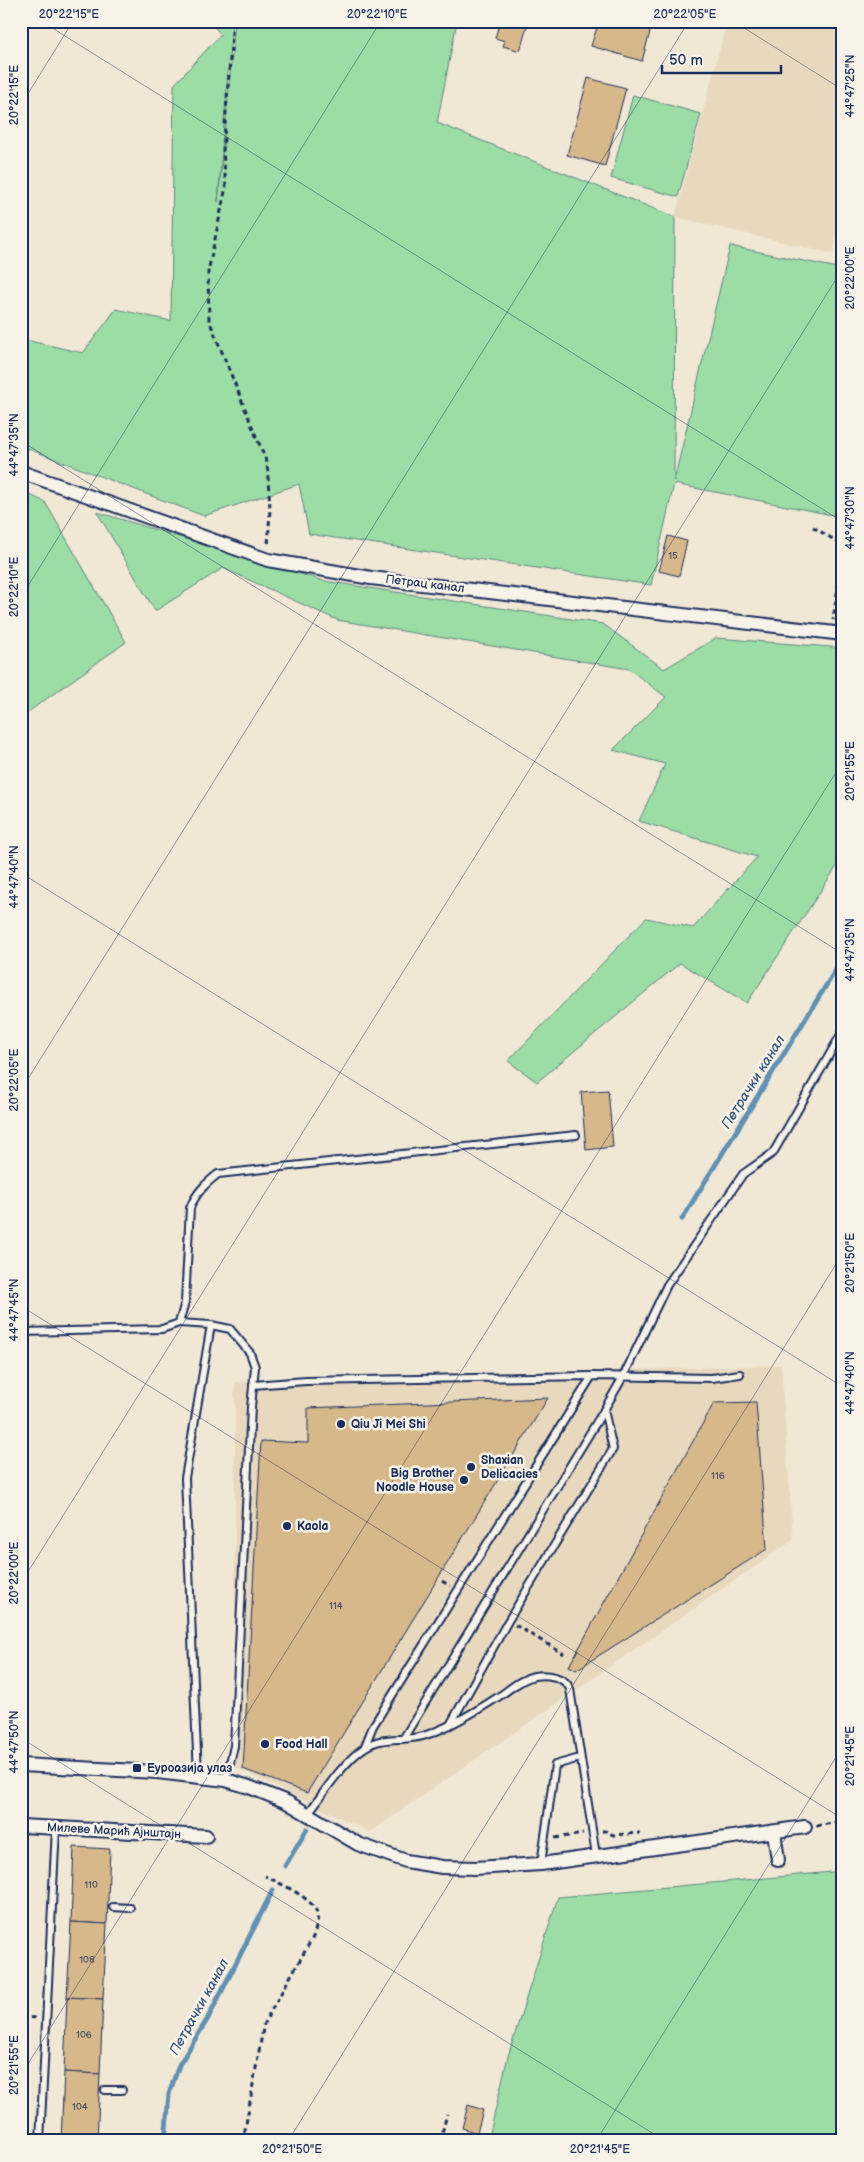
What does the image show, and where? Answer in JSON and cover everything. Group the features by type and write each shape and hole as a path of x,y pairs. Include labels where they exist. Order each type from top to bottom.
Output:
{"street":[{"name":"Петрац канал","path":"21,472 268,560 371,578 837,633"},
{"path":"21,1765 198,1775 226,1780 287,1802 358,1844 406,1861 442,1867 475,1868 542,1864 596,1855 806,1828"},
{"name":"Милеве Марић Ајнштајн","path":"21,1826 206,1836"},
{"path":"774,1832 778,1860"}],"lane":[{"path":"403,1739 604,1410 623,1377 668,1285 743,1174 773,1153 843,1031"},
{"path":"179,1323 185,1302 190,1208 195,1197 207,1182 218,1174 576,1135"},
{"path":"21,1332 162,1329 179,1323 211,1325 230,1329 250,1352 256,1367 234,1746 226,1780"},
{"path":"198,1775 185,1478 211,1325"},
{"path":"254,1386 306,1381 592,1376 712,1378 740,1374"},
{"path":"365,1746 372,1726 592,1376"},
{"path":"450,1725 508,1620 613,1449 604,1410"},
{"path":"307,1815 354,1756 365,1746 376,1741 422,1736 450,1725 522,1680 541,1675 554,1676 568,1684 570,1689 596,1855"},
{"path":"542,1864 556,1765 580,1758"},
{"path":"40,2141 56,1828"},
{"path":"113,1908 130,1908"},
{"path":"104,2090 122,2090"}],"path":[{"path":"233,21 223,151 226,187 208,272 209,320 267,464 270,508 268,560"},
{"path":"813,527 841,544 837,633"},
{"path":"806,1828 843,1821"},
{"path":"243,2141 264,2023 314,1937 317,1924 317,1914 314,1906 291,1890 265,1876"},
{"path":"440,2141 447,2114"}],"shaded area":[{"path":"727,21 843,21 843,214 833,254 675,217"},
{"path":"781,1365 793,1540 370,1832 235,1767 235,1382"}],"green space":[{"path":"208,21 232,21 218,202 235,21 457,21 437,123 675,217 674,481 730,246 843,269 843,517 674,484 651,585 309,534 299,484 204,516 21,446 21,339 83,353 116,309 171,321 174,85 221,34"},
{"path":"633,95 701,114 678,197 611,178"},
{"path":"21,491 45,502 126,642 21,717"},
{"path":"97,512 324,581 603,624 664,669 716,638 843,648 843,857 747,1003 680,963 537,1082 508,1061 646,918 693,928 757,857 639,821 665,764 613,750 666,697 629,669 337,620 223,568 155,611"},
{"path":"843,1871 843,2141 488,2141 508,2056 558,1897"}],"building":[{"path":"500,21 510,21 527,26 520,51 503,46 505,41 495,38"},
{"path":"599,21 653,21 642,61 591,46"},
{"path":"588,78 626,88 605,166 567,155"},
{"path":"668,536 687,541 679,576 659,571"},
{"path":"608,1090 613,1147 586,1150 581,1092"},
{"path":"548,1398 307,1793 243,1769 261,1441 308,1443 308,1408"},
{"path":"756,1402 767,1549 576,1670 569,1666 714,1403"},
{"path":"74,1847 110,1849 107,1924 71,1922"},
{"path":"71,1922 107,1924 103,1999 67,1997"},
{"path":"67,1997 103,1999 100,2074 64,2072"},
{"path":"64,2072 100,2074 97,2141 61,2141"},
{"path":"468,2105 483,2110 477,2133 462,2128"}],"waterway":[{"name":"Петрачки канал","path":"682,1219 843,958"},
{"name":"Петрачки канал","path":"285,1866 307,1829"},
{"name":"Петрачки канал","path":"165,2141 169,2094 179,2065 207,2020 273,1890"}],"place":[{"name":"Qiu Ji Mei Shi","path":"341,1424"},
{"name":"Shaxian Delicacies","path":"471,1467"},
{"name":"Big Brother Noodle House","path":"464,1480"},
{"name":"Kaola","path":"287,1526"},
{"name":"Food Hall","path":"265,1744"},
{"name":"Еуроазија улаз","path":"137,1768"}]}
